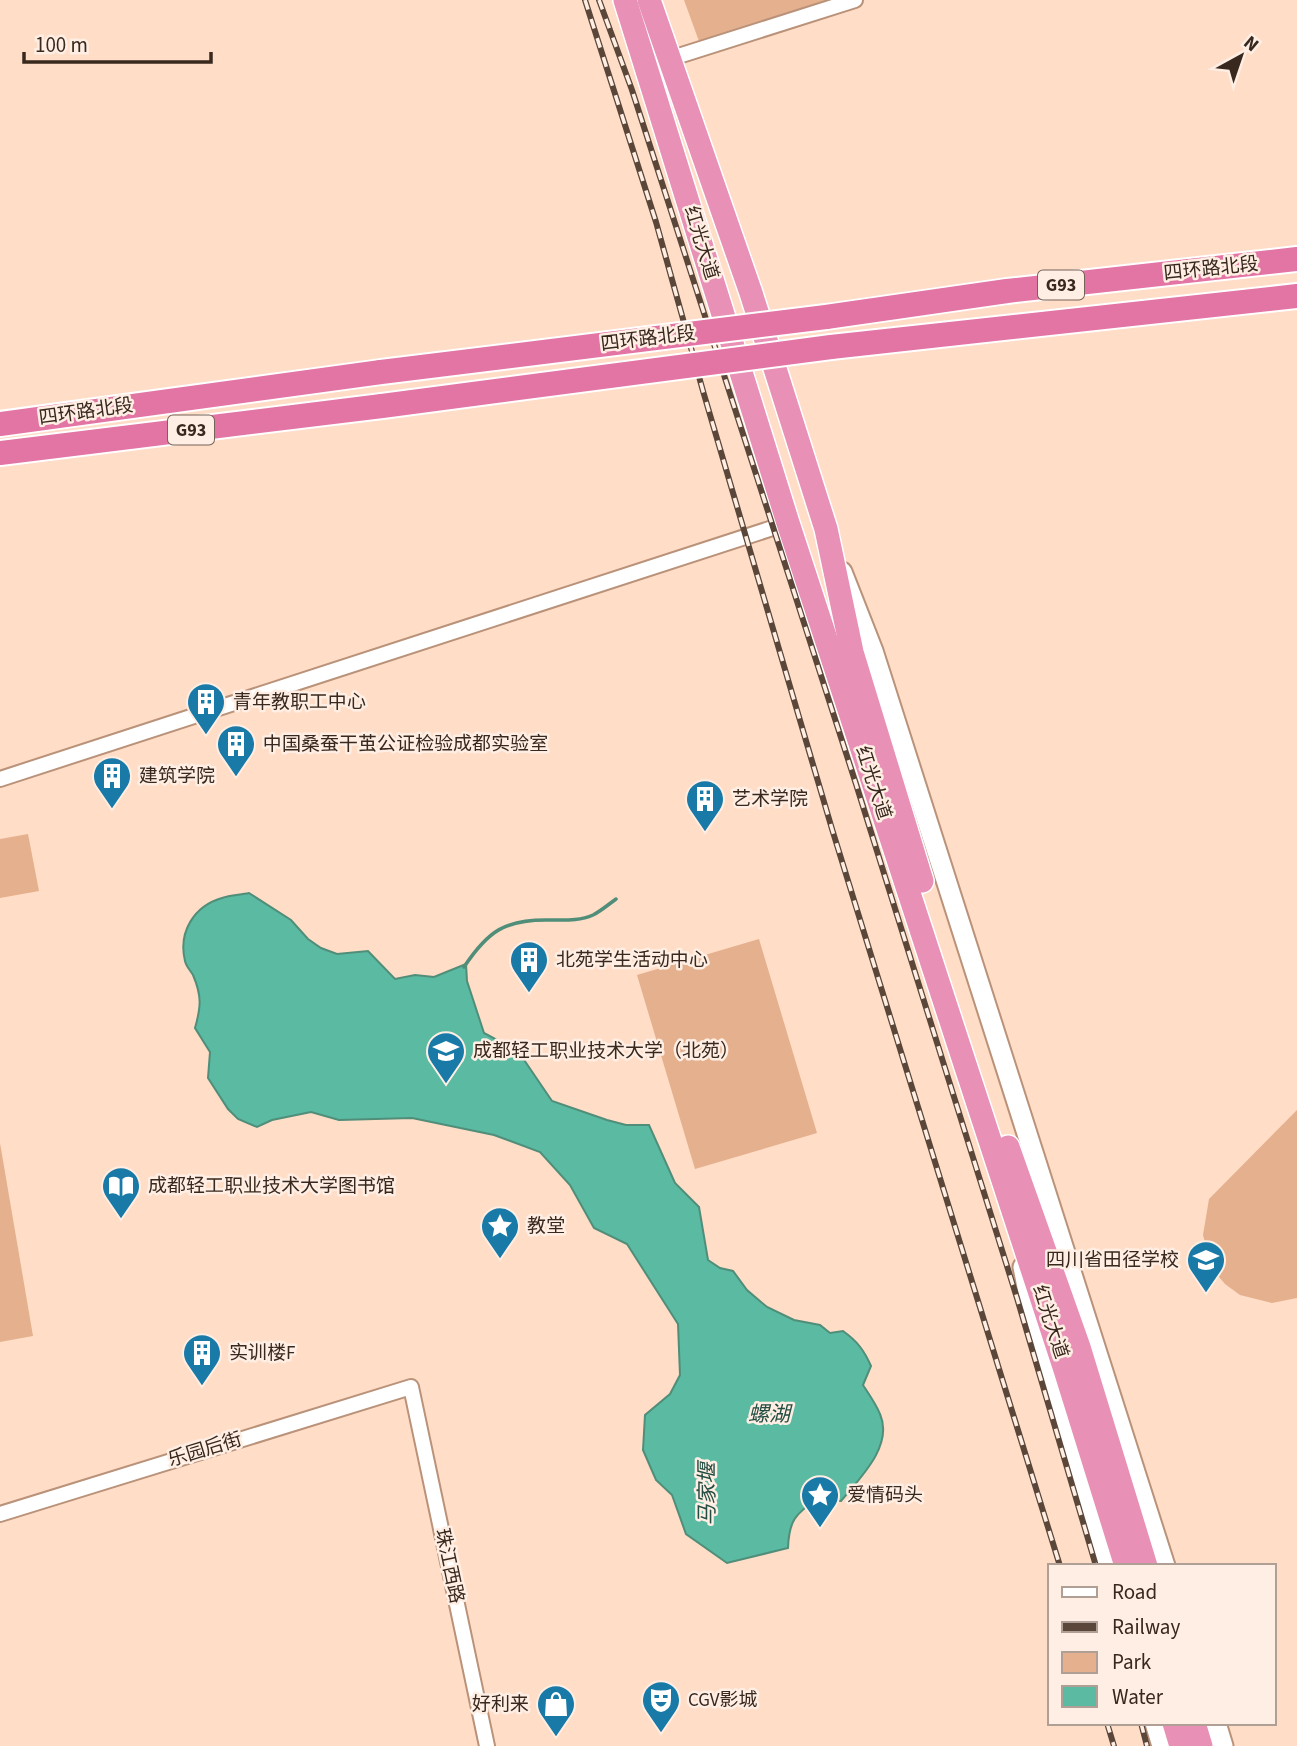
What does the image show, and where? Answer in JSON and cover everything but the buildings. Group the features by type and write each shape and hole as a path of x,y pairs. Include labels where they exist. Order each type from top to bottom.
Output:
{"highway":[{"name":"红光大道","path":"625,0 788,523 1007,1191 1125,1564"},
{"name":"红光大道","path":"649,0 751,293 826,529 852,652 973,1048 1079,1347 1145,1564"},
{"name":"四环路北段","path":"0,424 1007,291 1297,259"},
{"name":"四环路北段","path":"0,453 831,347 1297,296"},
{"path":"1012,1157 1078,1296"},
{"path":"1175,1725 1181,1746"},
{"path":"1195,1725 1201,1746"}],"main road":[{"path":"655,0 667,52"},
{"path":"826,529 873,651 1164,1564"},
{"path":"1007,1191 1035,1327 1107,1564"},
{"path":"1157,1725 1162,1746"},
{"path":"1217,1725 1223,1746"}],"street":[{"path":"667,52 855,0"},
{"path":"0,779 788,523"},
{"name":"乐园后街","path":"0,1514 411,1387"},
{"name":"珠江西路","path":"411,1387 487,1746"}],"green space":[{"path":"684,0 838,0 700,44"},
{"path":"28,834 39,891 0,898 0,839"},
{"path":"759,939 817,1133 695,1169 637,975"},
{"path":"1297,1110 1297,1298 1272,1303 1240,1295 1225,1284 1213,1270 1203,1235 1209,1199"},
{"path":"0,1143 33,1336 0,1342"}],"water":[{"name":"螺湖","path":"249,893 291,920 308,939 321,948 337,954 368,951 395,979 415,975 434,977 466,964 467,981 484,1033 518,1051 552,1101 626,1125 649,1125 675,1183 699,1207 708,1260 720,1268 733,1271 747,1290 767,1307 794,1320 820,1325 830,1333 843,1331 856,1342 868,1360 871,1366 863,1385 880,1414 882,1438 879,1450 865,1472 841,1501 817,1499 803,1509 792,1525 788,1548 727,1563 686,1534 672,1495 656,1480 643,1450 645,1415 670,1394 680,1375 678,1324 627,1244 594,1228 570,1185 540,1152 494,1135 412,1118 339,1120 311,1112 272,1120 257,1127 238,1119 228,1109 208,1078 210,1052 195,1028 199,1008 198,989 183,950 186,930 203,907 225,897"}],"waterway":[{"path":"464,967 481,944 509,925 534,920 588,917 616,899"}],"railway":[{"path":"585,0 656,222 832,829 1059,1564"},
{"path":"599,0 632,90 856,784 1017,1298 1095,1564"},
{"path":"1108,1725 1114,1746"},
{"path":"1142,1725 1147,1746"}],"place":[{"name":"青年教职工中心","path":"206,736"},
{"name":"中国桑蚕干茧公证检验成都实验室","path":"236,778"},
{"name":"建筑学院","path":"112,810"},
{"name":"艺术学院","path":"705,833"},
{"name":"北苑学生活动中心","path":"529,994"},
{"name":"成都轻工职业技术大学（北苑）","path":"446,1085"},
{"name":"成都轻工职业技术大学图书馆","path":"121,1220"},
{"name":"教堂","path":"500,1260"},
{"name":"四川省田径学校","path":"1206,1294"},
{"name":"实训楼F","path":"202,1387"},
{"name":"爱情码头","path":"820,1529"},
{"name":"CGV影城","path":"661,1734"},
{"name":"好利来","path":"556,1738"}],"water label":[{"name":"马家堰","path":"707,1494"}]}
